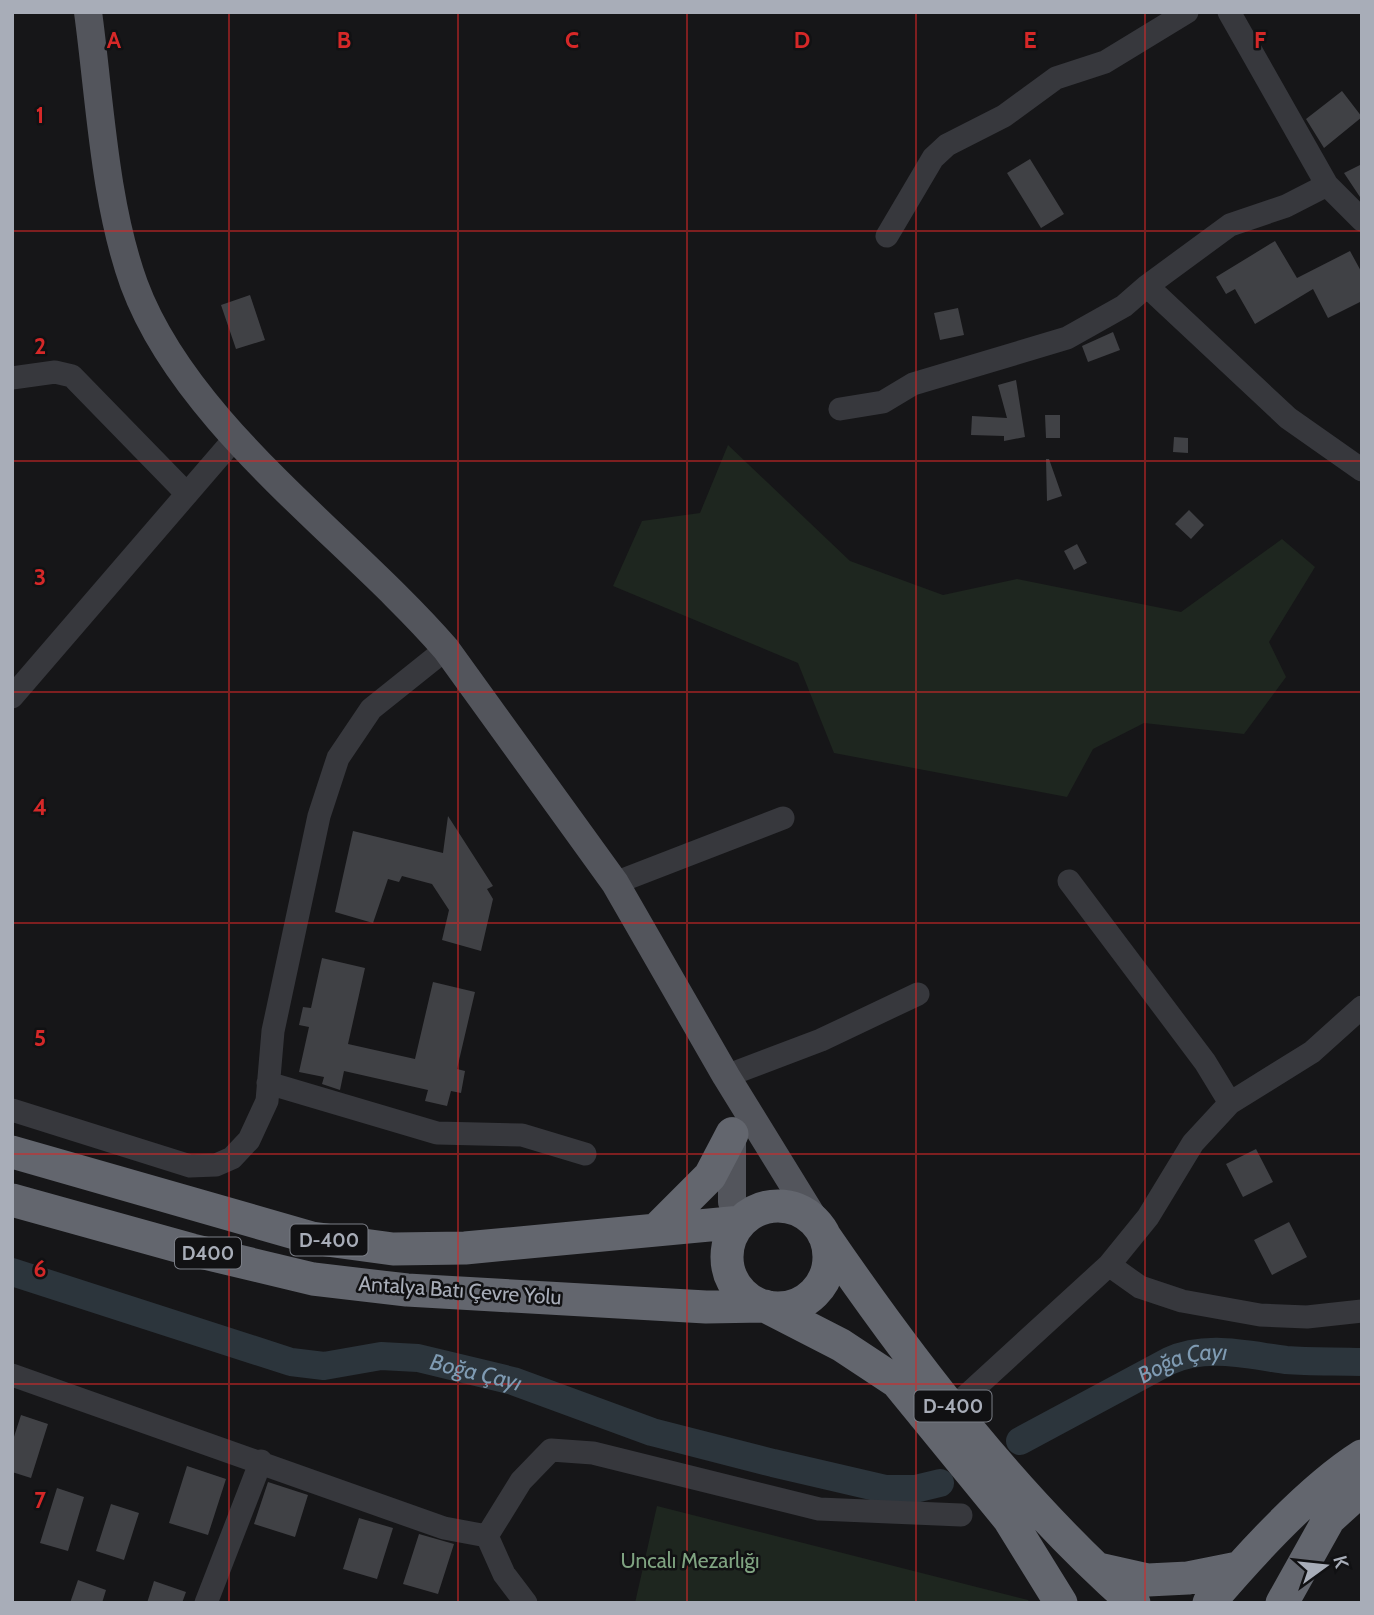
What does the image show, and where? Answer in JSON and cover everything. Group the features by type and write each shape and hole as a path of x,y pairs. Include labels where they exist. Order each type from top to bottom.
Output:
{"highway":[{"path":"656,1230 710,1176 732,1134"},
{"name":"D-400","path":"12,1152 312,1238 393,1249 465,1248 741,1222 767,1207 791,1207 815,1222 885,1323 1039,1512 1094,1568"},
{"name":"Antalya Batı Çevre Yolu","path":"12,1200 313,1279 407,1290 706,1307 765,1306 841,1345 897,1382 1009,1518 1061,1603"},
{"path":"741,1222 730,1238 727,1252 730,1275 743,1294 765,1306 792,1306 806,1300 820,1286 828,1267 824,1236"},
{"path":"1209,1603 1238,1568 1343,1468 1362,1456"},
{"path":"1284,1601 1329,1519 1362,1489"},
{"path":"1094,1568 1148,1580 1188,1578 1238,1568"},
{"path":"1094,1568 1134,1603"}],"main road":[{"path":"88,12 114,204 134,284 162,340 197,390 236,437 416,614 446,649 615,883 726,1076 824,1236"},
{"path":"726,1076 732,1134 732,1202 741,1222"}],"street":[{"path":"887,236 933,158 947,145 1004,116 1056,78 1105,62 1187,12"},
{"path":"1229,12 1327,185 1362,220"},
{"path":"840,409 883,402 914,384 1067,338 1124,306 1230,225 1286,206 1327,185"},
{"path":"1147,286 1288,418 1362,470"},
{"path":"12,378 55,372 72,376 187,494"},
{"path":"16,687 236,437"},
{"path":"12,1110 190,1166 216,1165 232,1157 249,1140 267,1101 275,1018 319,816 338,758 371,709 446,649"},
{"path":"615,883 782,818"},
{"path":"1069,881 1205,1062 1230,1104"},
{"path":"726,1076 821,1040 918,993"},
{"path":"954,1407 1109,1265 1148,1217 1193,1143 1230,1104 1312,1052 1352,1019 1362,1007"},
{"path":"268,1083 437,1133 522,1135 585,1154"},
{"path":"1109,1265 1140,1287 1182,1301 1272,1315 1307,1317 1362,1311"},
{"path":"12,1375 444,1528 487,1536"},
{"path":"487,1536 521,1481 551,1450 593,1453 819,1509 961,1515"},
{"path":"206,1603 261,1461"},
{"path":"487,1536 504,1574 527,1603"}],"green space":[{"path":"728,445 850,561 943,595 1017,579 1181,612 1282,539 1315,567 1269,642 1286,677 1244,734 1144,723 1093,749 1067,797 834,753 798,663 613,586 642,521 700,513"},
{"name":"Uncalı Mezarlığı","path":"657,1506 1028,1600 1030,1603 635,1603"}],"building":[{"path":"1342,91 1362,117 1324,148 1306,119"},
{"path":"1030,159 1064,214 1041,228 1007,173"},
{"path":"1362,164 1362,200 1344,173"},
{"path":"1275,241 1297,278 1350,251 1362,273 1362,301 1328,318 1313,289 1255,324 1235,289 1226,294 1216,277"},
{"path":"250,295 265,340 236,349 221,305"},
{"path":"958,308 964,335 940,340 934,313"},
{"path":"1113,332 1120,350 1088,362 1082,346"},
{"path":"1016,380 1025,437 1004,441 1004,436 971,435 972,416 1007,418 998,385"},
{"path":"1045,415 1060,415 1060,438 1046,438"},
{"path":"1174,437 1188,438 1188,453 1173,452"},
{"path":"1046,459 1049,459 1062,496 1047,501"},
{"path":"1189,510 1204,525 1191,539 1175,524"},
{"path":"1077,544 1087,563 1074,570 1064,551"},
{"path":"448,816 493,886 487,889 493,899 481,951 442,940 449,910 432,884 402,876 399,882 388,879 373,923 335,912 353,831 443,853"},
{"path":"322,958 365,968 348,1044 415,1059 433,982 475,992 457,1069 465,1071 461,1093 451,1091 447,1106 425,1101 428,1090 344,1071 340,1090 322,1084 324,1077 299,1072 309,1027 299,1025 303,1007 311,1008"},
{"path":"1256,1149 1273,1182 1243,1197 1226,1164"},
{"path":"1289,1222 1307,1257 1272,1275 1254,1240"},
{"path":"21,1415 48,1424 31,1478 12,1472 12,1443"},
{"path":"187,1466 226,1479 208,1535 169,1523"},
{"path":"268,1482 308,1495 295,1537 254,1524"},
{"path":"57,1488 84,1497 68,1551 40,1543"},
{"path":"111,1504 139,1513 124,1560 96,1551"},
{"path":"359,1518 393,1528 377,1579 343,1569"},
{"path":"419,1534 454,1544 438,1594 403,1584"},
{"path":"78,1580 106,1590 102,1603 70,1603"},
{"path":"154,1581 186,1592 182,1603 147,1603"}],"waterway":[{"name":"Boğa Çayı","path":"12,1272 291,1362 324,1366 381,1356 418,1358 513,1381 652,1432 773,1463 885,1489 915,1489 940,1483"},
{"name":"Boğa Çayı","path":"1020,1441 1183,1356 1227,1352 1286,1360 1362,1362"}]}
